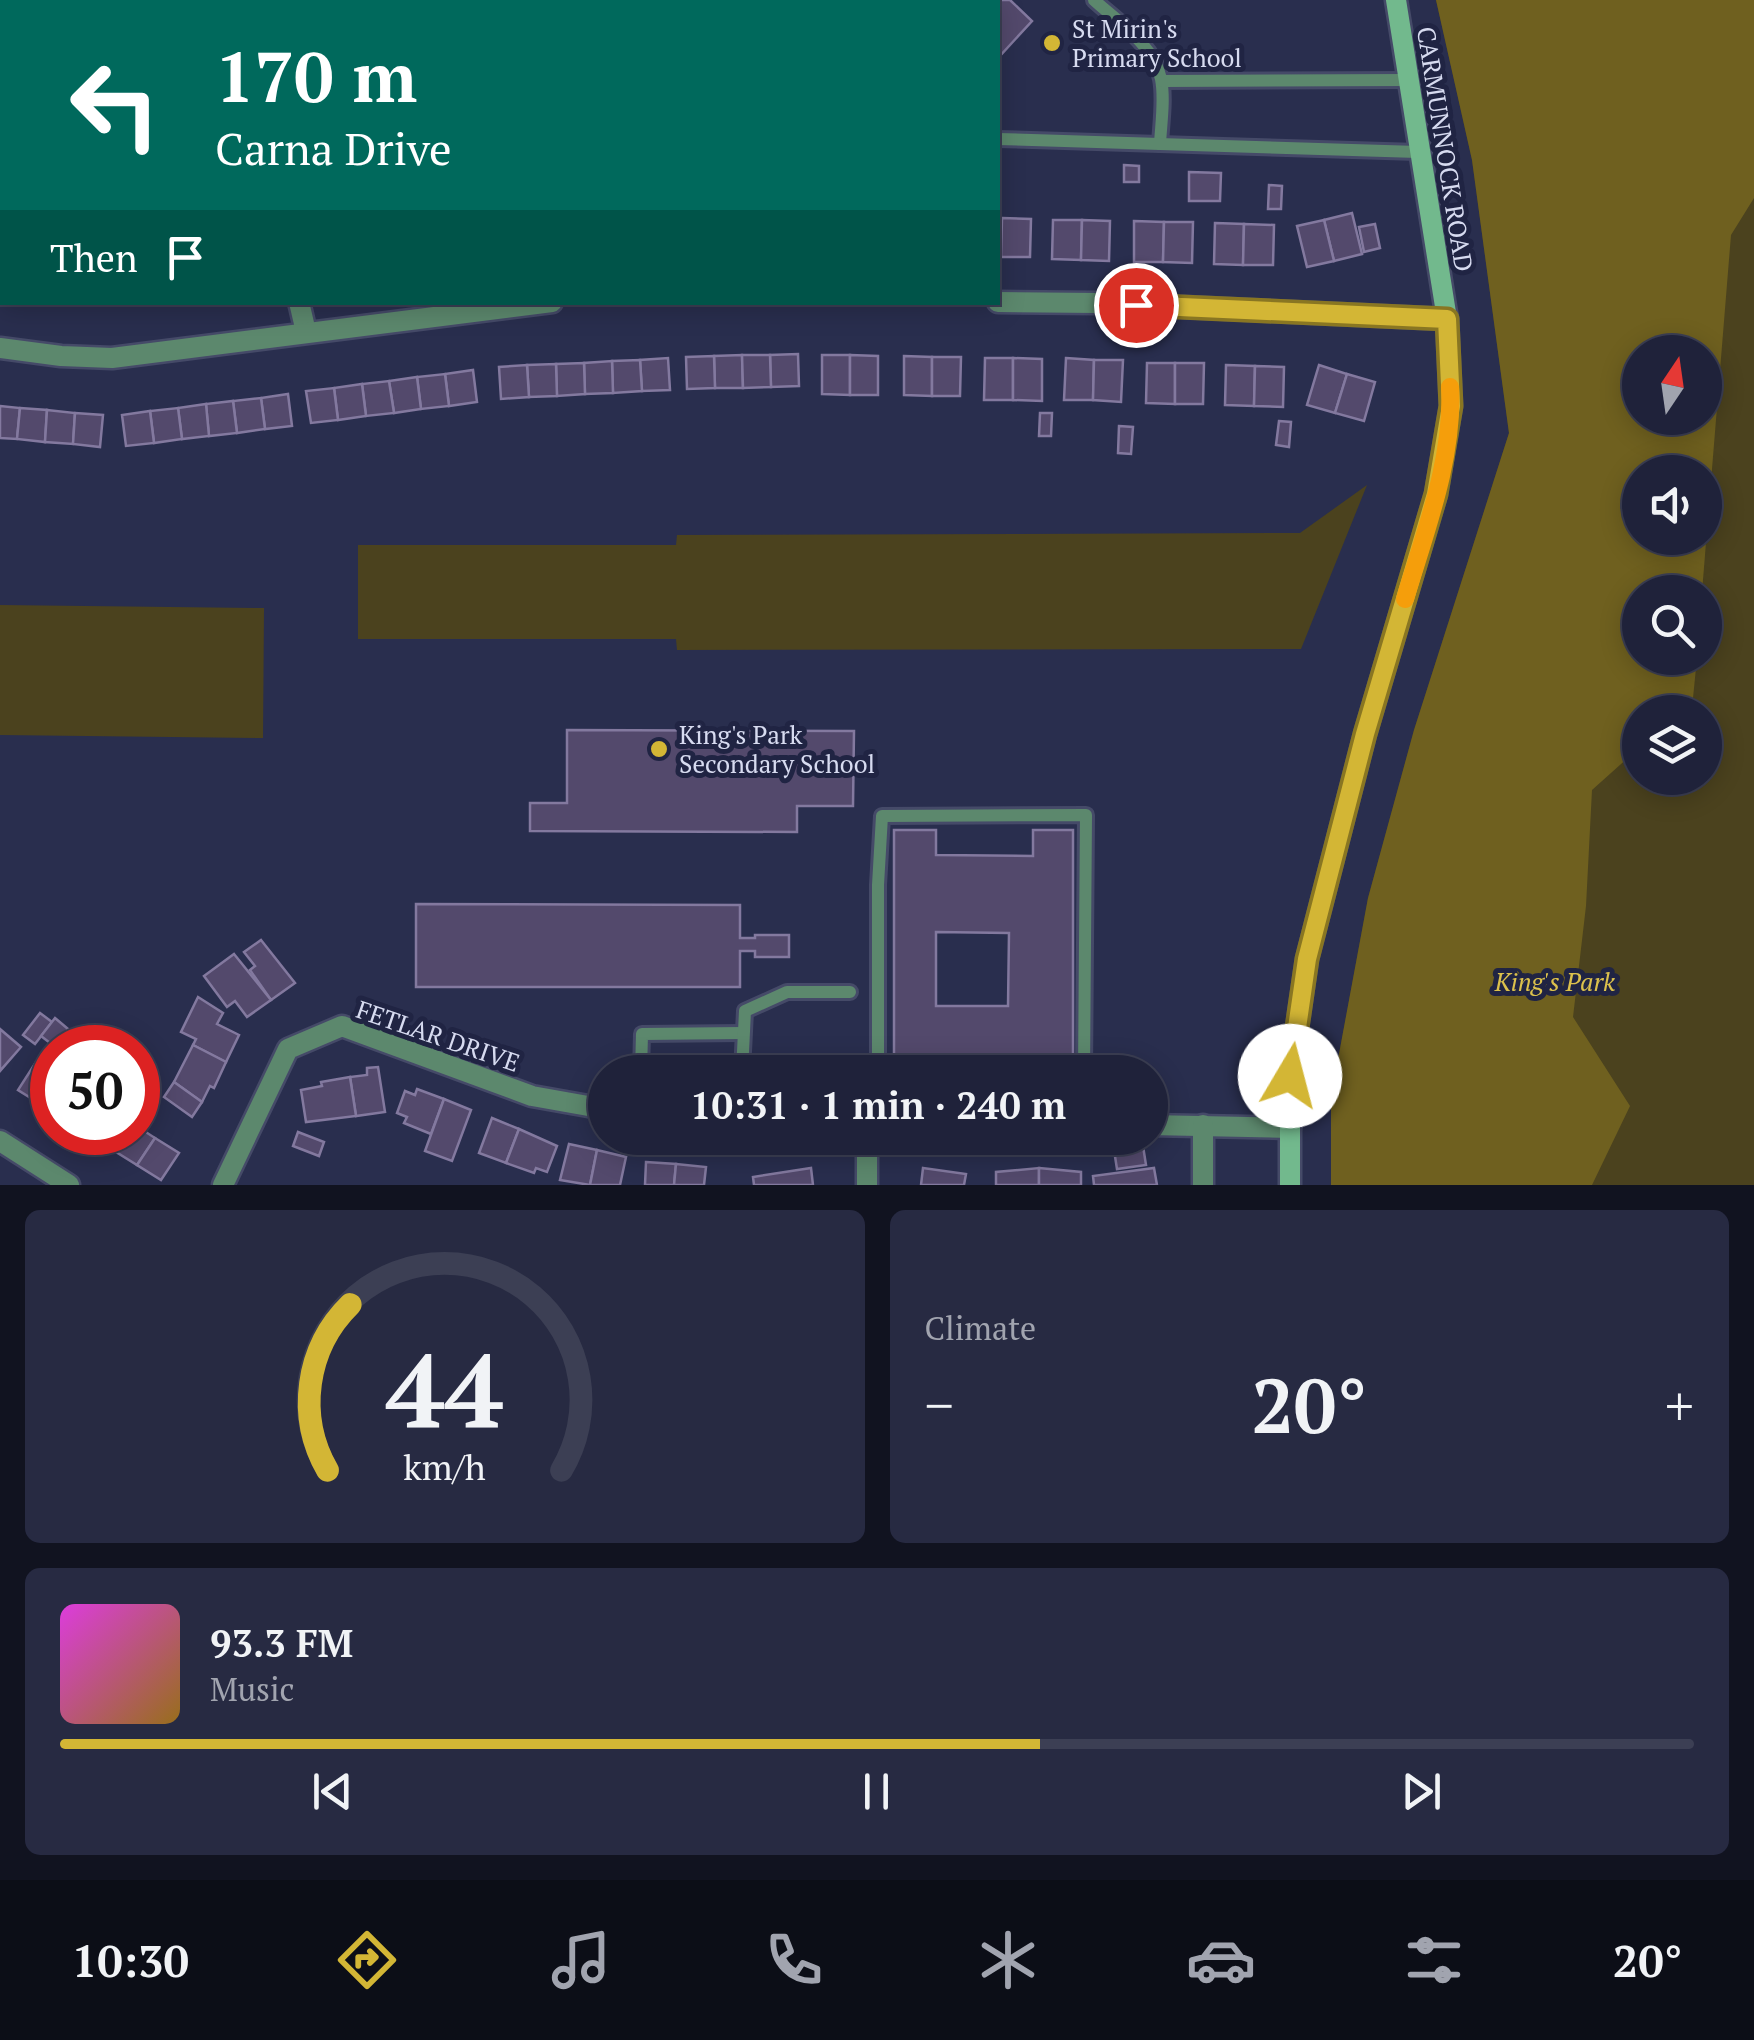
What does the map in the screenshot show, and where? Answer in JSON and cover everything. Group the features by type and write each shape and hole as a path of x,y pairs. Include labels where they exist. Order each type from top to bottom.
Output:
{"main road":[{"name":"CARMUNNOCK ROAD","path":"1290,1185 1290,1076 1307,959 1365,734 1436,494 1451,406 1447,319 1396,0"}],"street":[{"path":"1000,302 1447,319"},
{"path":"300,305 306,332"},
{"path":"0,348 112,358 527,305"},
{"name":"FETLAR DRIVE","path":"223,1185 288,1049 342,1026 532,1096 588,1106"},
{"path":"1168,1125 1290,1128"},
{"path":"1203,1125 1203,1185"},
{"path":"0,1141 69,1185"},
{"path":"867,1155 867,1185"}],"lane":[{"path":"1094,0 1145,47 1162,81 1160,144"},
{"path":"1162,81 1408,80"},
{"path":"1000,139 1418,152"},
{"path":"878,1055 882,816 1086,814 1084,1055"},
{"path":"743,1055 746,1010 787,992 850,992"},
{"path":"641,1055 642,1034 744,1033"}],"green space":[{"name":"King's Park","path":"1436,0 1754,0 1754,1185 1331,1185 1331,1097 1368,898 1414,730 1509,433 1472,160"},
{"name":"King's Park","path":"1436,0 1754,0 1754,198 1731,235 1722,346 1722,335 1622,335 1622,435 1715,435 1713,455 1622,455 1622,555 1705,555 1703,575 1622,575 1622,675 1695,675 1693,695 1622,695 1622,763 1592,790 1586,906 1573,1017 1630,1106 1592,1185 1331,1185 1331,1097 1368,898 1414,730 1509,433 1472,160"},
{"path":"1367,485 1301,649 677,650 676,639 358,639 358,545 676,545 677,535 1300,533"},
{"path":"0,605 264,608 263,738 0,735"}],"building":[{"path":"1000,0 1010,0 1032,21 1000,56"},
{"path":"1124,165 1139,166 1139,182 1124,182"},
{"path":"1189,172 1221,173 1220,201 1189,201"},
{"path":"1269,185 1282,186 1281,209 1268,209"},
{"path":"1352,213 1362,254 1334,261 1324,220"},
{"path":"1002,218 1031,219 1030,257 1001,257"},
{"path":"1053,220 1082,220 1081,260 1052,259"},
{"path":"1082,220 1110,221 1109,261 1081,260"},
{"path":"1324,220 1334,261 1307,267 1297,226"},
{"path":"1134,221 1164,222 1163,262 1134,262"},
{"path":"1164,222 1193,222 1192,263 1163,262"},
{"path":"1215,223 1244,224 1243,265 1214,264"},
{"path":"1244,224 1274,225 1273,265 1243,265"},
{"path":"1375,224 1380,248 1364,252 1359,227"},
{"path":"798,354 799,386 771,387 770,355"},
{"path":"742,355 743,388 715,388 714,356"},
{"path":"742,355 770,355 771,387 743,388"},
{"path":"822,355 850,355 850,395 822,394"},
{"path":"850,355 878,356 878,395 850,395"},
{"path":"714,356 715,388 687,389 686,357"},
{"path":"904,356 932,357 932,396 904,395"},
{"path":"932,357 961,357 960,396 932,396"},
{"path":"668,358 670,390 642,391 640,360"},
{"path":"985,358 1013,358 1013,400 984,400"},
{"path":"1013,358 1042,359 1042,401 1013,400"},
{"path":"1066,358 1094,360 1093,400 1064,400"},
{"path":"640,360 642,391 613,393 612,361"},
{"path":"1094,360 1123,360 1121,402 1093,400"},
{"path":"612,361 613,393 585,394 584,363"},
{"path":"584,363 585,394 557,396 556,364"},
{"path":"1147,363 1175,363 1175,404 1146,403"},
{"path":"1175,363 1204,363 1203,404 1175,404"},
{"path":"556,364 557,396 529,397 527,365"},
{"path":"527,365 529,397 501,399 499,367"},
{"path":"1226,365 1255,366 1254,406 1225,405"},
{"path":"1319,365 1347,374 1335,413 1307,405"},
{"path":"1255,366 1284,367 1283,407 1254,406"},
{"path":"473,370 477,402 449,406 445,374"},
{"path":"445,374 449,406 421,409 417,377"},
{"path":"1347,374 1375,382 1364,421 1335,413"},
{"path":"417,377 421,409 394,413 389,381"},
{"path":"389,381 394,413 366,416 362,384"},
{"path":"362,384 366,416 338,420 334,388"},
{"path":"334,388 338,420 311,423 306,391"},
{"path":"288,394 292,426 265,429 261,398"},
{"path":"261,398 265,429 237,433 233,401"},
{"path":"233,401 237,433 209,436 206,404"},
{"path":"206,404 209,436 182,439 178,408"},
{"path":"0,406 20,408 17,439 0,438"},
{"path":"20,408 47,410 45,442 17,439"},
{"path":"178,408 182,439 154,443 150,411"},
{"path":"47,410 75,413 73,444 45,442"},
{"path":"150,411 154,443 126,446 122,415"},
{"path":"75,413 103,415 100,447 73,444"},
{"path":"1040,413 1052,413 1051,436 1039,436"},
{"path":"1279,421 1291,422 1289,447 1276,445"},
{"path":"1119,426 1133,427 1131,454 1118,453"},
{"path":"567,730 854,731 853,806 797,806 797,832 530,831 530,803 567,803"},
{"path":"894,830 936,830 936,855 1033,856 1033,830 1073,830 1073,1055 894,1055","holes":["936,932 1009,933 1008,1006 936,1006"]},
{"path":"416,904 740,905 740,938 789,935 789,957 755,957 755,951 740,951 740,987 416,987"},
{"path":"261,940 295,983 271,1000 250,970 255,966 244,952"},
{"path":"234,954 271,1000 247,1017 235,1001 227,1007 204,976"},
{"path":"198,997 223,1013 217,1024 239,1035 226,1062 193,1045 196,1039 181,1032"},
{"path":"40,1013 52,1022 50,1025 31,1025"},
{"path":"0,1029 21,1047 0,1071"},
{"path":"193,1045 226,1062 214,1088 210,1086 202,1102 174,1082"},
{"path":"378,1067 385,1112 356,1116 350,1077 367,1075 367,1068"},
{"path":"30,1071 30,1098 18,1090"},
{"path":"350,1077 356,1116 306,1122 301,1090"},
{"path":"174,1082 202,1102 192,1117 164,1097"},
{"path":"417,1089 444,1099 431,1134 404,1123 407,1117 397,1113 405,1091 415,1095"},
{"path":"444,1099 471,1110 452,1161 425,1151"},
{"path":"492,1118 519,1129 506,1163 479,1153"},
{"path":"519,1129 557,1146 547,1172 536,1168 534,1173 506,1163"},
{"path":"298,1132 324,1142 319,1156 293,1146"},
{"path":"160,1141 179,1153 161,1180 137,1165 144,1155 160,1155"},
{"path":"569,1144 588,1148 588,1155 596,1155 590,1185 560,1180"},
{"path":"121,1155 144,1155 137,1165"},
{"path":"596,1155 626,1157 620,1185 590,1185"},
{"path":"1115,1155 1144,1155 1146,1165 1117,1169"},
{"path":"646,1162 676,1164 674,1185 645,1185"},
{"path":"676,1164 706,1167 704,1185 674,1185"},
{"path":"811,1168 813,1185 754,1185 753,1177"},
{"path":"923,1168 966,1174 964,1185 921,1185"},
{"path":"1039,1168 1039,1185 996,1185 996,1172"},
{"path":"1039,1168 1081,1172 1081,1185 1039,1185"},
{"path":"1154,1168 1157,1185 1094,1185 1093,1176"}],"slow traffic":[{"path":"1405,599 1436,494 1451,406 1450,387"}],"place":[{"name":"St Mirin's Primary School","path":"1052,43"},
{"name":"King's Park Secondary School","path":"659,749"}],"route":[{"path":"1136,305 1447,319 1451,406 1436,494 1365,734 1307,959 1290,1076"}]}
